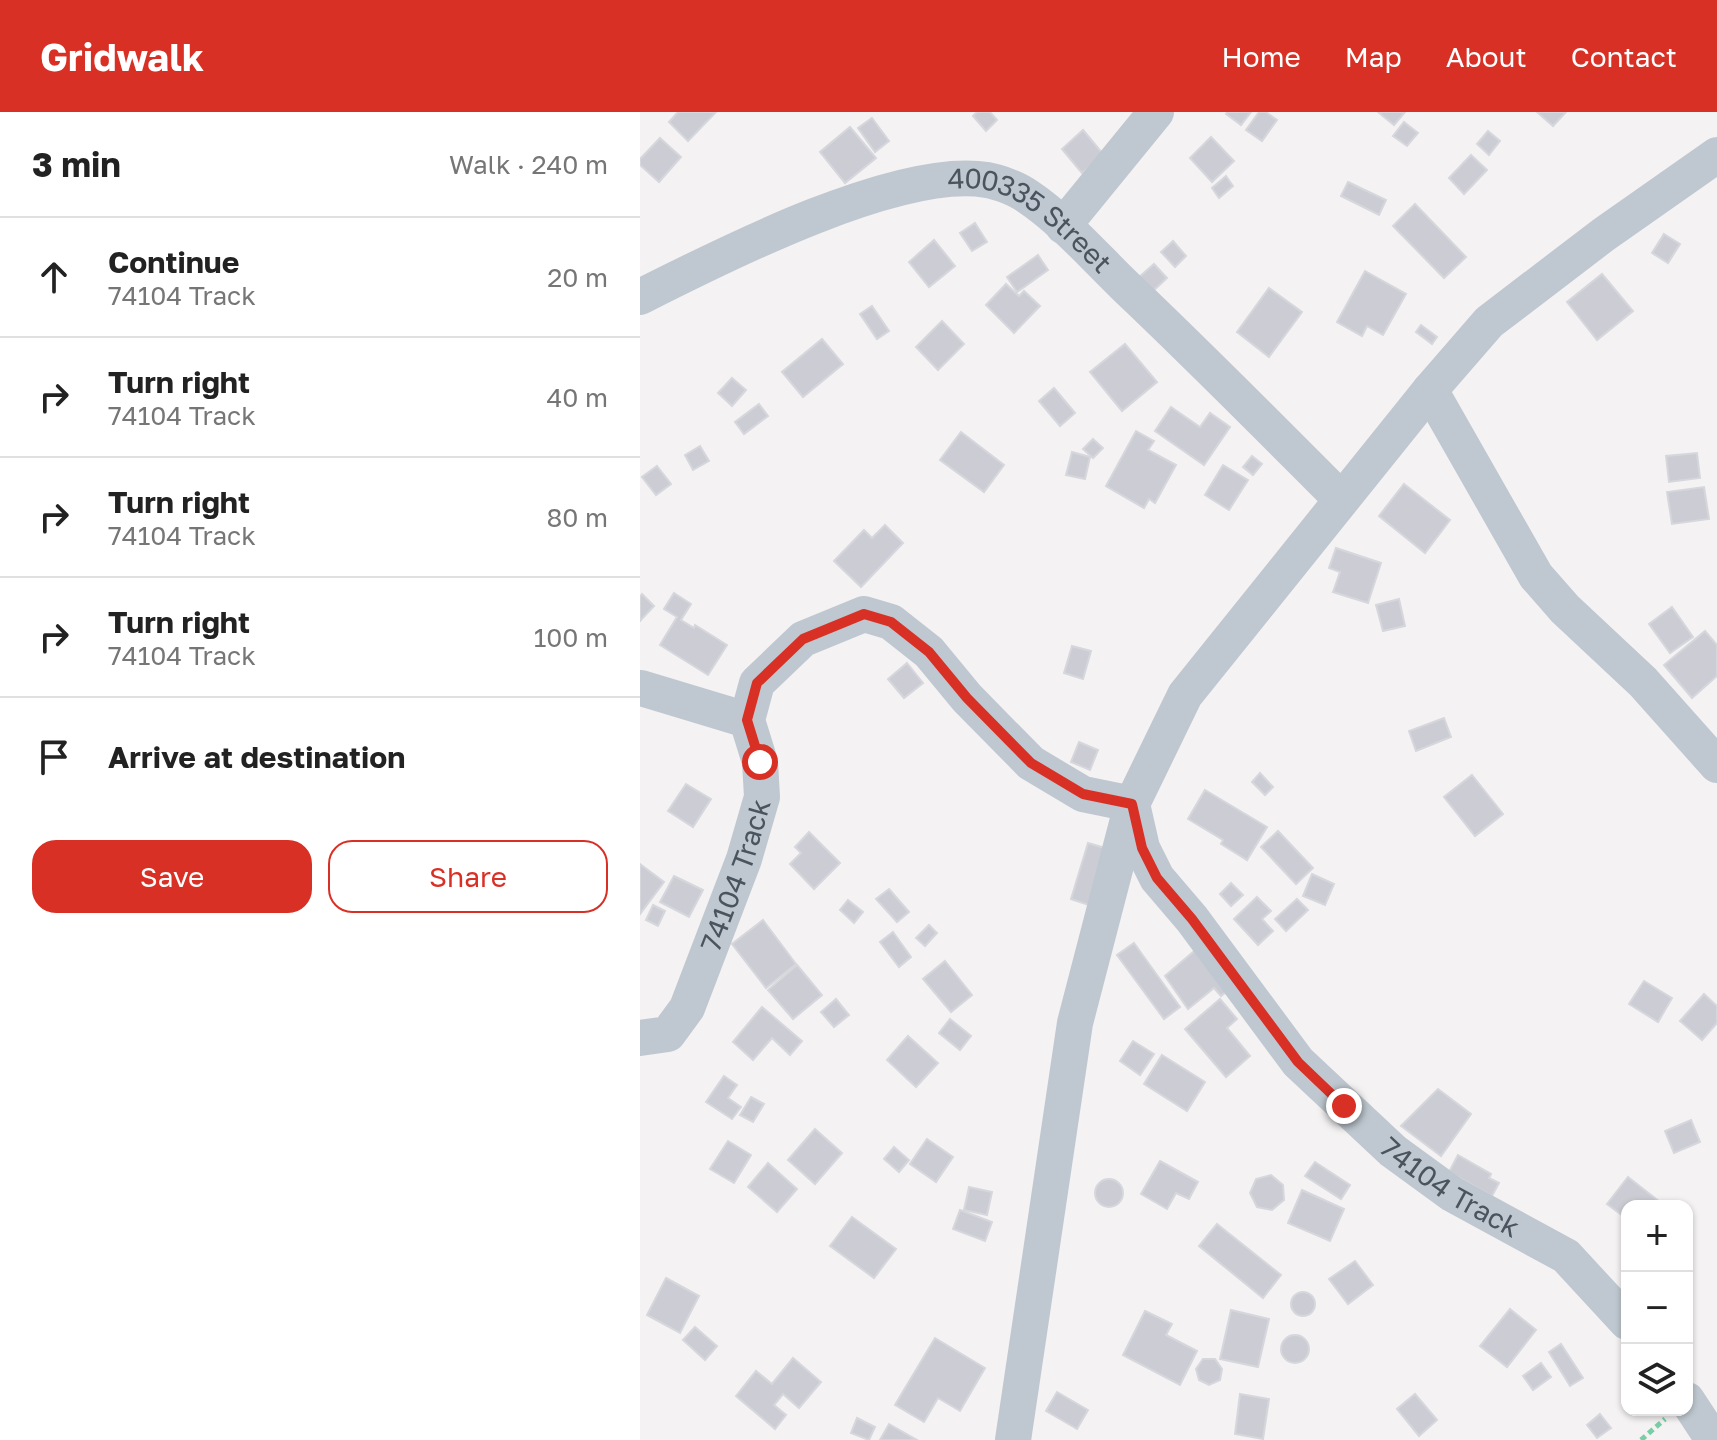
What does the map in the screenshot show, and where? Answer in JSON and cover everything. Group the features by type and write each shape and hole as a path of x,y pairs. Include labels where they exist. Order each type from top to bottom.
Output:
{"street":[{"path":"1063,226 1156,112"},
{"path":"1013,1440 1075,1023 1132,804 1185,695 1341,499 1489,322 1603,235 1717,155"},
{"name":"400335 Street","path":"640,297 732,251 890,190 962,178 990,180 1025,194 1063,226 1341,499"},
{"path":"1430,390 1536,576 1565,609 1643,682 1717,765"},
{"path":"641,688 747,720 757,683 803,639 864,614 891,622 929,652 967,698 1031,763 1083,794 1132,804"},
{"name":"74104 Track","path":"640,1038 668,1034 687,1008 744,859 762,797 760,762 747,720"},
{"name":"74104 Track","path":"1132,804 1142,848 1157,878 1192,919 1298,1062 1393,1151 1452,1194 1566,1256 1621,1316"}],"path":[{"path":"1641,1440 1667,1416"}],"building":[{"path":"678,112 716,112 688,141 669,122"},
{"path":"977,112 990,112 997,120 986,131 973,116"},
{"path":"1227,112 1251,112 1241,125"},
{"path":"1259,112 1266,112 1277,120 1262,141 1246,130"},
{"path":"1378,112 1405,112 1394,125"},
{"path":"1537,112 1566,112 1553,126"},
{"path":"872,118 889,141 875,152 858,128"},
{"path":"1404,122 1418,133 1407,146 1393,136"},
{"path":"850,127 876,158 845,183 820,152"},
{"path":"1083,130 1104,155 1082,173 1062,149"},
{"path":"1488,131 1500,141 1489,155 1477,144"},
{"path":"1211,137 1234,161 1212,182 1190,158"},
{"path":"660,138 681,157 659,182 640,165 640,159"},
{"path":"1471,155 1487,170 1464,194 1449,178"},
{"path":"1226,176 1233,186 1219,198 1212,188"},
{"path":"1348,182 1386,200 1379,215 1341,196"},
{"path":"1415,204 1466,257 1444,278 1393,226"},
{"path":"975,223 987,242 972,251 960,233"},
{"path":"1664,234 1680,244 1668,263 1652,253"},
{"path":"934,240 955,266 929,287 909,262"},
{"path":"1173,241 1186,256 1175,267 1161,252"},
{"path":"1038,255 1048,270 1017,292 1007,277"},
{"path":"1154,264 1167,278 1152,292 1139,277"},
{"path":"1365,271 1406,294 1383,335 1367,326 1362,336 1337,322"},
{"path":"1602,274 1633,311 1597,340 1567,302"},
{"path":"1006,284 1019,296 1024,291 1040,306 1014,333 986,305"},
{"path":"1269,288 1302,312 1269,357 1237,332"},
{"path":"872,306 889,331 877,339 860,314"},
{"path":"942,321 964,344 938,370 916,347"},
{"path":"1421,325 1437,337 1432,344 1416,332"},
{"path":"822,339 843,364 803,397 782,372"},
{"path":"1125,344 1157,382 1122,411 1090,372"},
{"path":"732,378 746,390 732,406 718,393"},
{"path":"1054,388 1075,413 1060,426 1039,401"},
{"path":"759,404 768,416 744,434 735,422"},
{"path":"1171,407 1200,427 1210,413 1230,427 1204,465 1155,431"},
{"path":"1136,431 1154,441 1148,450 1176,465 1155,503 1149,499 1144,508 1106,486"},
{"path":"961,432 1004,465 984,492 940,460"},
{"path":"1093,439 1103,448 1093,458 1083,449"},
{"path":"700,446 709,461 693,470 685,455"},
{"path":"1072,452 1090,457 1085,479 1066,475"},
{"path":"1697,453 1700,478 1669,482 1666,456"},
{"path":"1252,456 1262,464 1253,475 1243,467"},
{"path":"1223,465 1248,480 1229,510 1205,495"},
{"path":"657,466 671,484 656,495 642,477"},
{"path":"1404,484 1450,520 1425,553 1379,516"},
{"path":"1704,487 1709,519 1672,524 1667,492"},
{"path":"885,525 903,543 861,587 834,561 864,530 872,538"},
{"path":"1336,548 1381,563 1368,603 1333,592 1340,572 1329,568"},
{"path":"674,593 691,604 681,620 727,645 708,675 660,645 677,617 664,609"},
{"path":"642,594 654,606 640,621 640,597"},
{"path":"1399,599 1405,626 1383,631 1376,605"},
{"path":"1672,607 1693,637 1670,653 1649,624"},
{"path":"1705,631 1717,645 1717,676 1692,698 1664,665"},
{"path":"1072,646 1091,651 1083,679 1064,673"},
{"path":"907,663 923,683 904,698 888,679"},
{"path":"1444,718 1451,737 1416,751 1409,731"},
{"path":"1079,742 1098,750 1090,770 1071,762"},
{"path":"1260,773 1273,787 1265,795 1252,782"},
{"path":"1472,775 1503,814 1475,836 1444,797"},
{"path":"686,784 711,799 693,827 668,811"},
{"path":"1205,790 1267,827 1247,860 1221,844 1223,840 1188,819"},
{"path":"1278,831 1313,868 1296,884 1261,847"},
{"path":"809,832 840,863 814,889 790,864 801,853 795,847"},
{"path":"1088,843 1112,850 1095,907 1071,899"},
{"path":"640,864 664,882 640,914"},
{"path":"1312,874 1334,884 1325,905 1303,896"},
{"path":"674,876 703,890 689,917 660,902"},
{"path":"1231,883 1243,895 1231,906 1220,894"},
{"path":"889,889 909,912 897,922 876,899"},
{"path":"1257,897 1271,911 1262,919 1273,931 1258,945 1234,919"},
{"path":"1297,899 1308,910 1286,931 1275,919"},
{"path":"848,900 863,912 854,923 840,910"},
{"path":"653,905 665,911 658,926 646,920"},
{"path":"763,920 796,964 766,988 732,944"},
{"path":"929,925 937,933 925,946 916,938"},
{"path":"893,932 911,957 899,967 880,942"},
{"path":"1134,943 1180,1007 1164,1019 1117,955"},
{"path":"1199,947 1232,987 1221,996 1214,988 1188,1009 1165,976"},
{"path":"945,961 972,995 951,1012 923,979"},
{"path":"797,965 822,995 793,1019 768,990"},
{"path":"1644,981 1672,998 1658,1022 1629,1004"},
{"path":"1704,994 1717,1006 1717,1023 1702,1040 1680,1021"},
{"path":"836,999 849,1015 834,1027 821,1012"},
{"path":"1220,999 1237,1019 1227,1028 1250,1056 1226,1077 1185,1029"},
{"path":"762,1007 802,1041 790,1055 772,1038 753,1060 733,1042"},
{"path":"950,1019 971,1036 960,1050 939,1033"},
{"path":"908,1036 938,1063 916,1087 887,1060"},
{"path":"1133,1041 1154,1054 1140,1075 1120,1061"},
{"path":"1162,1055 1205,1082 1187,1111 1144,1084"},
{"path":"724,1076 737,1085 728,1098 741,1107 732,1119 706,1102"},
{"path":"1438,1089 1471,1114 1441,1156 1401,1126"},
{"path":"751,1097 764,1104 753,1122 740,1115"},
{"path":"1691,1120 1700,1142 1674,1153 1665,1131"},
{"path":"815,1129 842,1153 815,1184 788,1160"},
{"path":"927,1139 953,1157 936,1182 910,1164"},
{"path":"728,1141 751,1155 734,1183 710,1169"},
{"path":"894,1147 909,1160 899,1172 884,1159"},
{"path":"1458,1155 1491,1174 1489,1178 1499,1183 1492,1196 1449,1172"},
{"path":"1160,1161 1198,1182 1189,1199 1176,1193 1167,1209 1141,1194"},
{"path":"1315,1162 1350,1185 1341,1199 1305,1176"},
{"path":"768,1163 797,1189 777,1212 748,1187"},
{"path":"1271,1175 1283,1185 1284,1200 1272,1210 1257,1207 1250,1193 1256,1179"},
{"path":"1628,1177 1657,1200 1621,1200 1621,1214 1607,1204"},
{"path":"1109,1179 1119,1183 1123,1193 1119,1203 1109,1207 1099,1203 1095,1193 1099,1183"},
{"path":"969,1187 992,1192 987,1215 964,1210"},
{"path":"1302,1190 1344,1209 1330,1241 1288,1223"},
{"path":"960,1210 992,1222 985,1241 953,1229"},
{"path":"852,1217 896,1249 874,1278 830,1246"},
{"path":"1217,1224 1281,1275 1263,1298 1199,1246"},
{"path":"1355,1261 1373,1285 1348,1304 1329,1279"},
{"path":"666,1278 699,1296 680,1333 647,1315"},
{"path":"1303,1292 1311,1296 1315,1304 1311,1312 1303,1316 1295,1312 1291,1304 1295,1296"},
{"path":"1510,1309 1536,1330 1507,1367 1480,1346"},
{"path":"1231,1310 1269,1319 1258,1367 1220,1359"},
{"path":"1145,1311 1172,1324 1166,1335 1197,1351 1180,1385 1123,1355"},
{"path":"695,1327 717,1346 705,1360 683,1340"},
{"path":"1295,1335 1305,1339 1309,1349 1305,1359 1295,1363 1285,1359 1281,1349 1285,1339"},
{"path":"935,1338 985,1368 960,1411 938,1398 924,1422 895,1405"},
{"path":"1561,1344 1583,1378 1570,1386 1549,1352"},
{"path":"793,1358 821,1382 799,1408 783,1394 774,1405 786,1415 775,1429 736,1396 756,1371 772,1384"},
{"path":"1203,1359 1215,1359 1222,1369 1220,1380 1209,1385 1199,1380 1196,1369"},
{"path":"1541,1363 1551,1377 1533,1390 1523,1376"},
{"path":"1057,1392 1088,1410 1077,1429 1046,1411"},
{"path":"1240,1394 1269,1399 1263,1439 1235,1434"},
{"path":"1415,1394 1437,1420 1419,1436 1397,1409"},
{"path":"1600,1414 1611,1428 1597,1438 1587,1425"},
{"path":"857,1418 875,1427 869,1440 851,1433"},
{"path":"889,1424 917,1440 880,1440"}],"route":[{"path":"760,762 747,720 757,683 803,639 864,614 891,622 929,652 967,698 1031,763 1083,794 1132,804 1142,848 1157,878 1192,919 1298,1062 1344,1106"}]}
